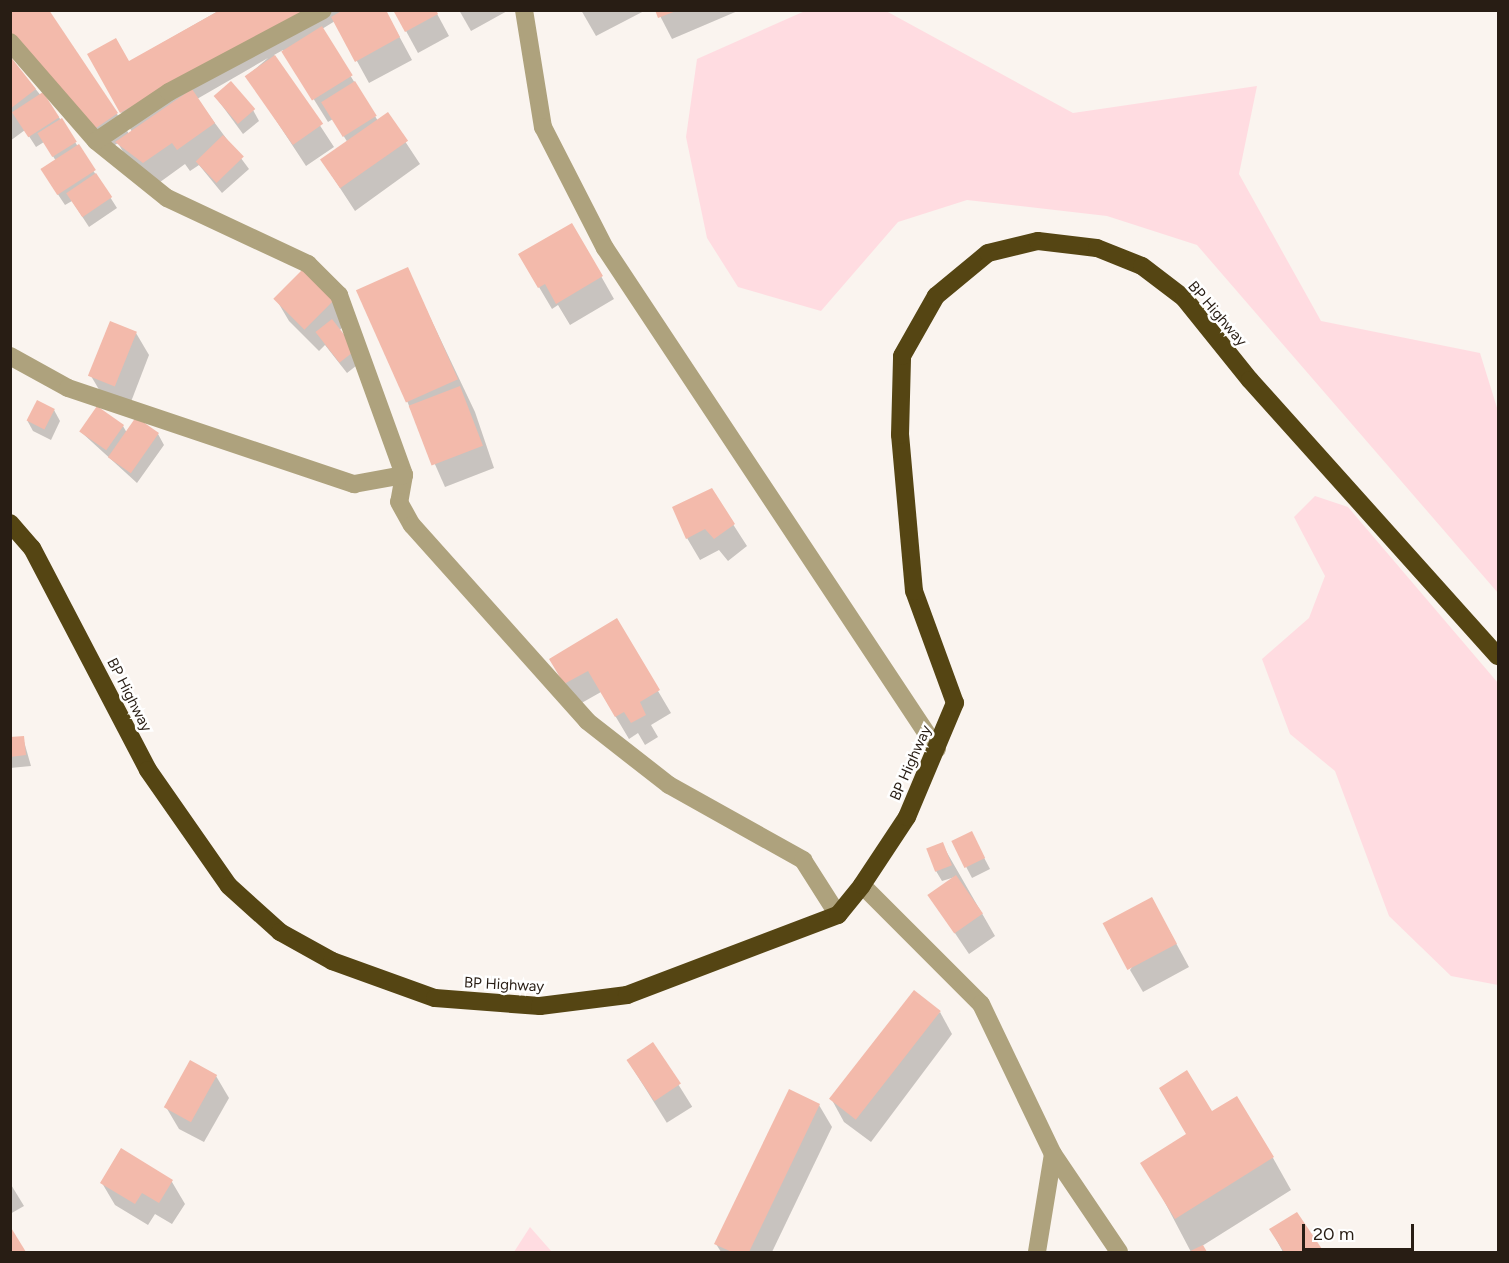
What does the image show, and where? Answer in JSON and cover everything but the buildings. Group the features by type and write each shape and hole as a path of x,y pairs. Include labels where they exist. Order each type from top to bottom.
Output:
{"highway":[{"name":"BP Highway","path":"10,523 32,548 148,770 193,838 229,886 280,932 332,961 435,998 540,1006 627,995 838,915 862,885 907,817 955,703 914,591 900,435 902,357 936,296 988,253 1038,241 1097,248 1142,266 1184,298 1250,380 1498,656"}],"street":[{"path":"96,141 170,92 323,10"},
{"path":"524,10 543,127 605,248 937,749"},
{"path":"10,42 96,141 167,198 308,264 339,295 404,475 399,502 412,525 587,721 669,785 803,860 838,915"},
{"path":"10,356 68,388 354,484 404,475"},
{"path":"862,885 981,1004 1053,1154 1119,1252"},
{"path":"1037,1252 1053,1154"}],"shaded area":[{"path":"805,11 886,11 1073,113 1257,86 1239,174 1321,321 1480,353 1498,411 1498,593 1197,245 1107,216 967,200 898,222 821,311 738,287 707,238 686,137 697,59"},
{"path":"1315,496 1348,507 1498,683 1498,985 1451,976 1389,916 1335,771 1290,734 1262,659 1309,618 1325,576 1294,517"},
{"path":"530,1227 552,1252 514,1252"}]}
